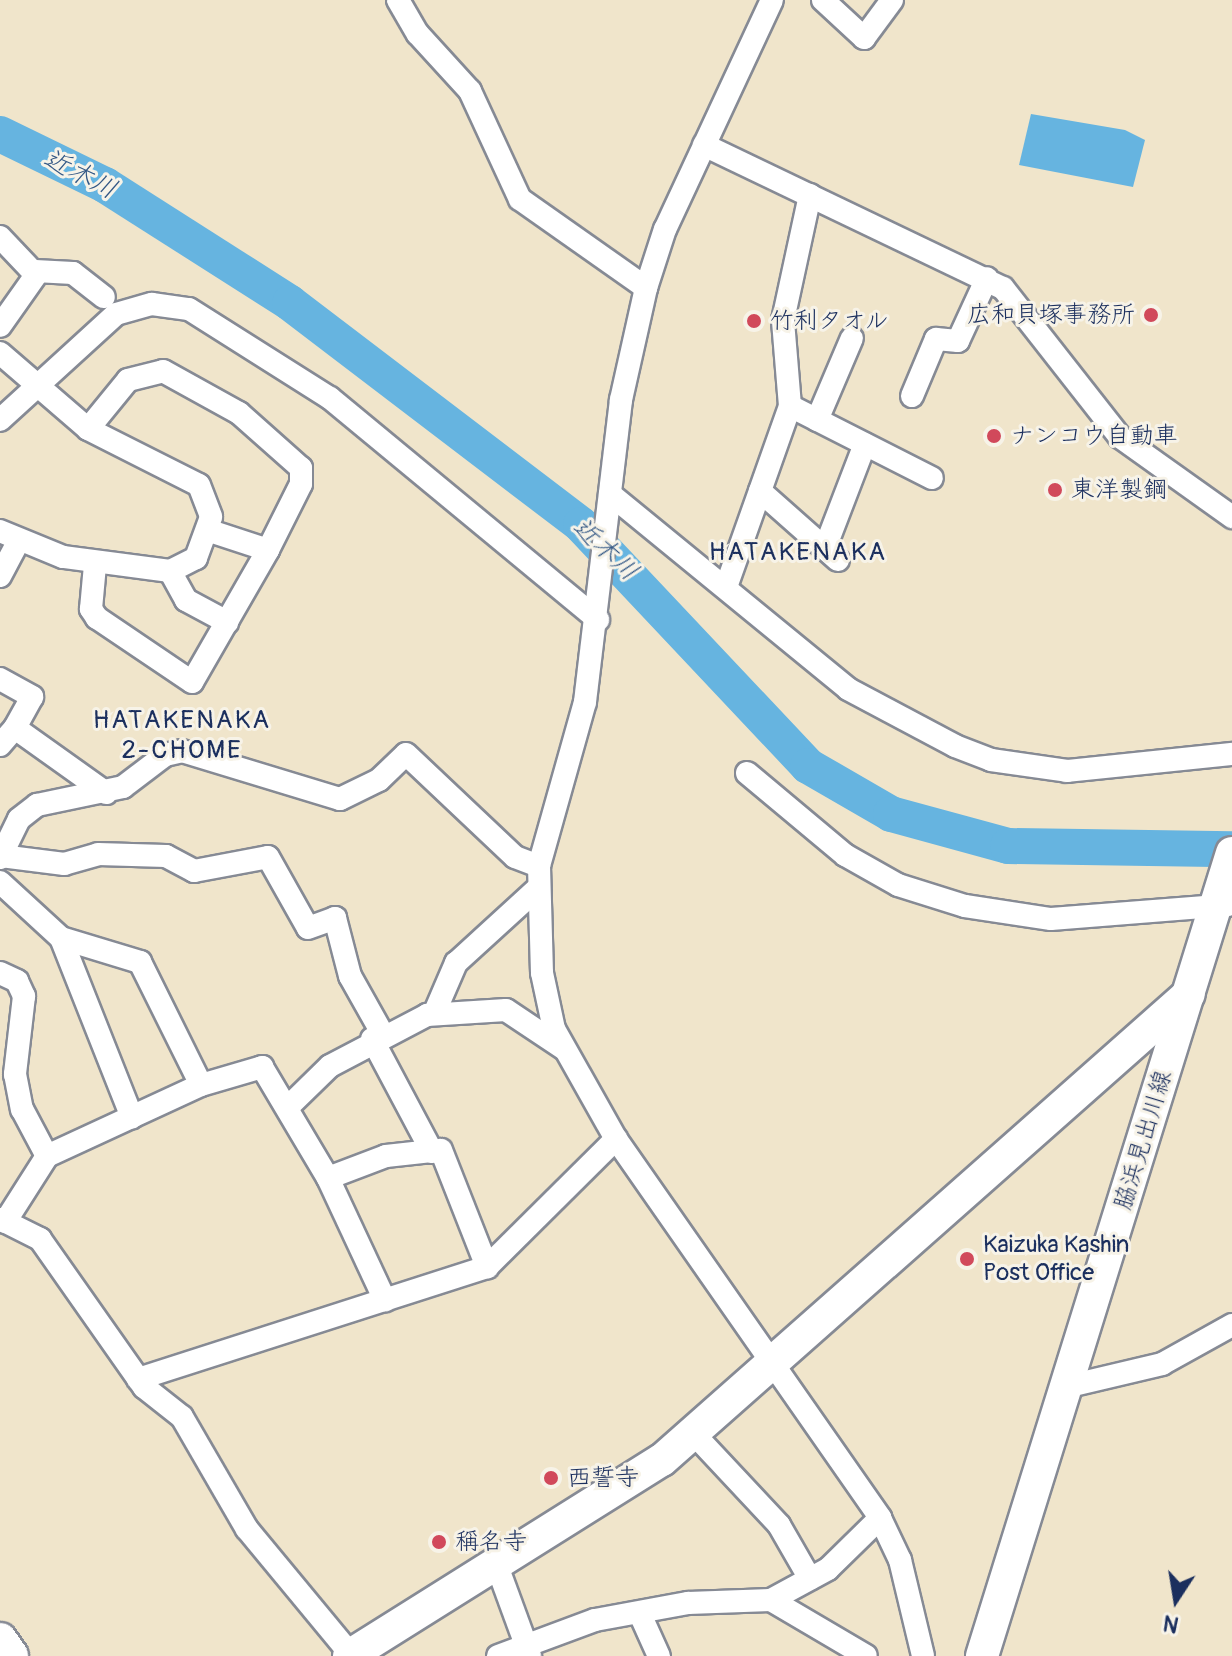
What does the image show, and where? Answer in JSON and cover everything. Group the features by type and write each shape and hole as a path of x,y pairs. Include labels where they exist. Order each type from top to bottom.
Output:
{"main road":[{"path":"0,1640 11,1656"}],"street":[{"path":"398,0 418,34 470,91 520,199 646,288"},
{"path":"772,0 704,145 646,288 621,400 598,615 585,702 538,877 547,1003 563,1048 616,1139 771,1368 880,1518 900,1560 923,1656"},
{"path":"823,0 864,38 892,0"},
{"path":"704,145 987,278 1024,311 1120,437 1232,517"},
{"path":"726,587 790,406 783,320 810,195"},
{"path":"0,237 35,271 73,273 104,297"},
{"path":"0,326 35,271"},
{"path":"912,396 928,336 958,341 987,278"},
{"path":"0,420 36,383 116,314 152,304 189,309 330,398 598,615"},
{"path":"817,420 852,338"},
{"path":"0,353 88,429 199,485 210,531 196,558 170,571 95,565 10,536 0,576"},
{"path":"88,429 128,380 151,371 239,413 301,468 301,484 197,678 182,682 97,618 91,609 95,565"},
{"path":"790,406 932,478"},
{"path":"760,491 832,554 865,444"},
{"path":"610,498 726,587 848,689 909,726 991,760 1103,772 1232,754"},
{"path":"210,531 268,550"},
{"path":"170,571 186,600 227,622"},
{"path":"0,679 32,697 7,737 106,793"},
{"path":"432,1152 350,976 335,918 308,928 268,857 194,871 166,856 98,854 64,864 0,857 19,819 37,805 106,793 182,751 340,799 379,780 406,754 538,877"},
{"path":"747,773 845,855 898,885 965,906 1051,919 1224,904"},
{"name":"脇浜見出川線","path":"982,1656 1189,994 1224,904 1232,853"},
{"path":"434,1014 456,963 538,877"},
{"path":"0,882 61,938 140,962 201,1085"},
{"path":"61,938 132,1117"},
{"path":"0,973 17,981 24,996 15,1074 22,1109 47,1156"},
{"path":"385,1300 328,1178 289,1106 262,1067 201,1085 47,1156 3,1220 40,1239 138,1379 182,1417 247,1529 351,1656 693,1433 771,1368 1189,994"},
{"path":"289,1106 330,1066 377,1036 434,1014 506,1010 563,1048"},
{"path":"138,1379 487,1267 616,1139"},
{"path":"328,1178 386,1156 441,1150 487,1267"},
{"path":"1065,1387 1162,1364 1232,1325"},
{"path":"693,1433 779,1525 810,1579"},
{"path":"498,1656 526,1651 640,1614 771,1600 810,1579 880,1518"},
{"path":"496,1563 526,1651"},
{"path":"771,1600 866,1656"},
{"path":"640,1614 659,1656"}],"water":[{"path":"1031,114 1125,130 1145,140 1133,187 1019,165"}],"waterway":[{"name":"近木川","path":"0,134 105,185 290,303 581,525 808,766 891,814 1008,846 1232,849"}],"place":[{"name":"広和貝塚事務所","path":"1151,315"},
{"name":"竹利タオル","path":"754,321"},
{"name":"ナンコウ自動車","path":"994,436"},
{"name":"東洋製鋼","path":"1055,490"},
{"name":"Kaizuka Kashin Post Office","path":"967,1259"},
{"name":"西誓寺","path":"551,1478"},
{"name":"稱名寺","path":"439,1542"}],"district":[{"name":"HATAKENAKA","path":"798,553"},
{"name":"HATAKENAKA 2-CHOME","path":"182,736"}]}
